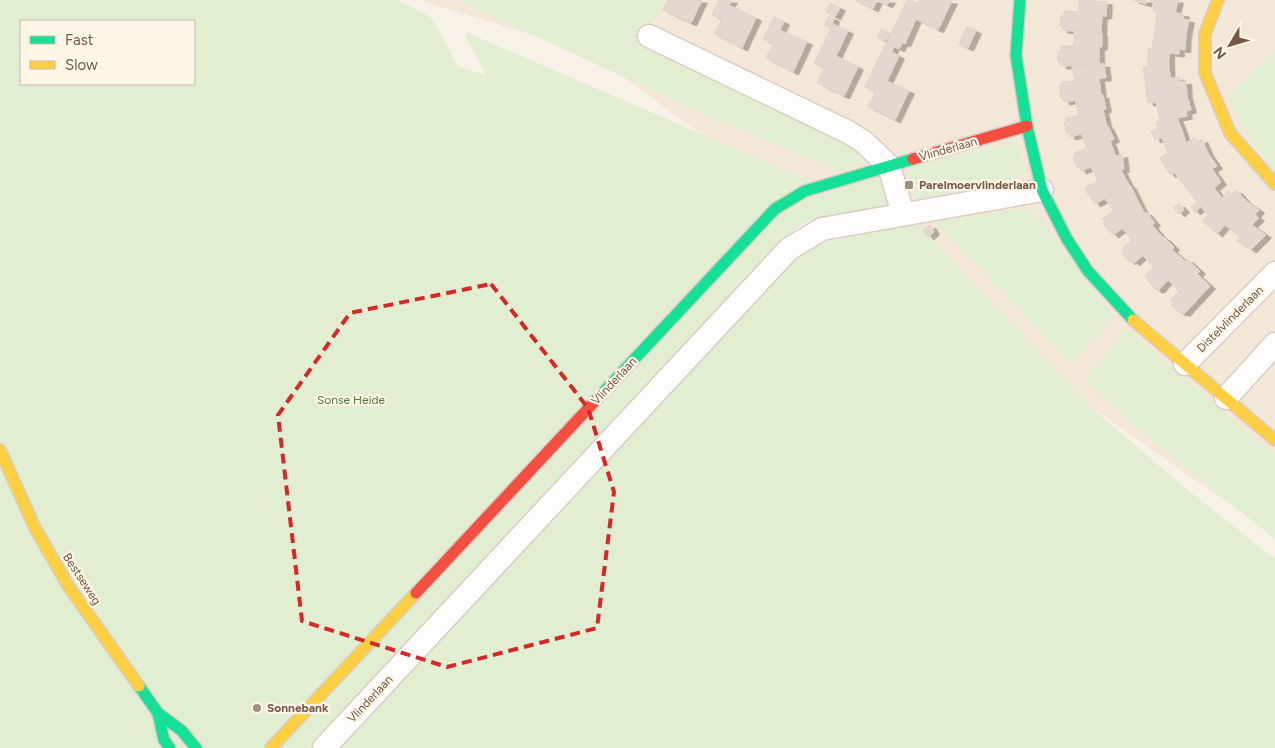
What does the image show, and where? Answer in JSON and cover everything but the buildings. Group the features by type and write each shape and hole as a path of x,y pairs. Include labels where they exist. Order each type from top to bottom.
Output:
{"street":[{"path":"1020,0 1016,55 1027,126 1042,190 1067,239 1088,272 1124,312 1275,440"},
{"path":"1218,0 1211,14 1205,34 1205,72 1230,133 1275,184"},
{"path":"650,36 848,132 864,142 889,166 903,214"},
{"name":"Vlinderlaan","path":"271,748 775,208 805,191 1027,126"},
{"name":"Vlinderlaan","path":"324,748 790,249 822,229 1042,190"},
{"name":"Distelvlinderlaan","path":"1185,364 1275,273"},
{"path":"1226,398 1275,344"},
{"name":"Bestseweg","path":"0,450 35,528 69,587 158,713 182,731 196,748"},
{"name":"Bestseweg","path":"158,713 164,740 170,748"}],"highlighted area":[{"path":"491,284 588,408 614,492 597,628 447,667 302,621 278,415 350,313"}],"shaded area":[{"path":"420,0 1275,0 1275,536 678,117 577,43 549,40"}],"green space":[{"name":"Sonse Heide","path":"0,0 398,0 422,12 434,21 458,67 486,75 466,37 468,33 810,181 796,203 884,175 893,204 807,221 792,232 767,260 783,271 798,256 828,241 918,225 1093,409 1185,488 1275,559 1275,748 0,748"},
{"path":"458,0 664,0 643,42 857,132 869,160 840,171 708,116"},
{"path":"1275,50 1275,172 1243,126 1230,95"},
{"path":"1017,142 1025,174 1013,181 917,199 907,167"},
{"path":"1017,209 1029,211 1041,219 1113,315 1072,365 936,222"},
{"path":"1127,329 1275,456 1275,539 1145,435 1085,380"}],"traffic: fast":[{"path":"1020,0 1016,55 1027,126 1042,190 1067,239 1088,271 1133,320"},
{"path":"597,399 775,209 805,191 913,159"},
{"path":"139,686 158,713 182,731 196,748"},
{"path":"158,713 164,740 170,748"}],"traffic: slow":[{"path":"1218,0 1205,34 1205,73 1230,133 1275,184"},
{"path":"1133,320 1275,440"},
{"path":"0,450 35,528 69,587 139,686"},
{"path":"271,748 416,593"}],"traffic: jam":[{"path":"913,159 1027,126"},
{"path":"416,593 597,399"}],"place":[{"name":"Parelmoervlinderlaan","path":"909,185"},
{"name":"Sonnebank","path":"257,708"}]}
